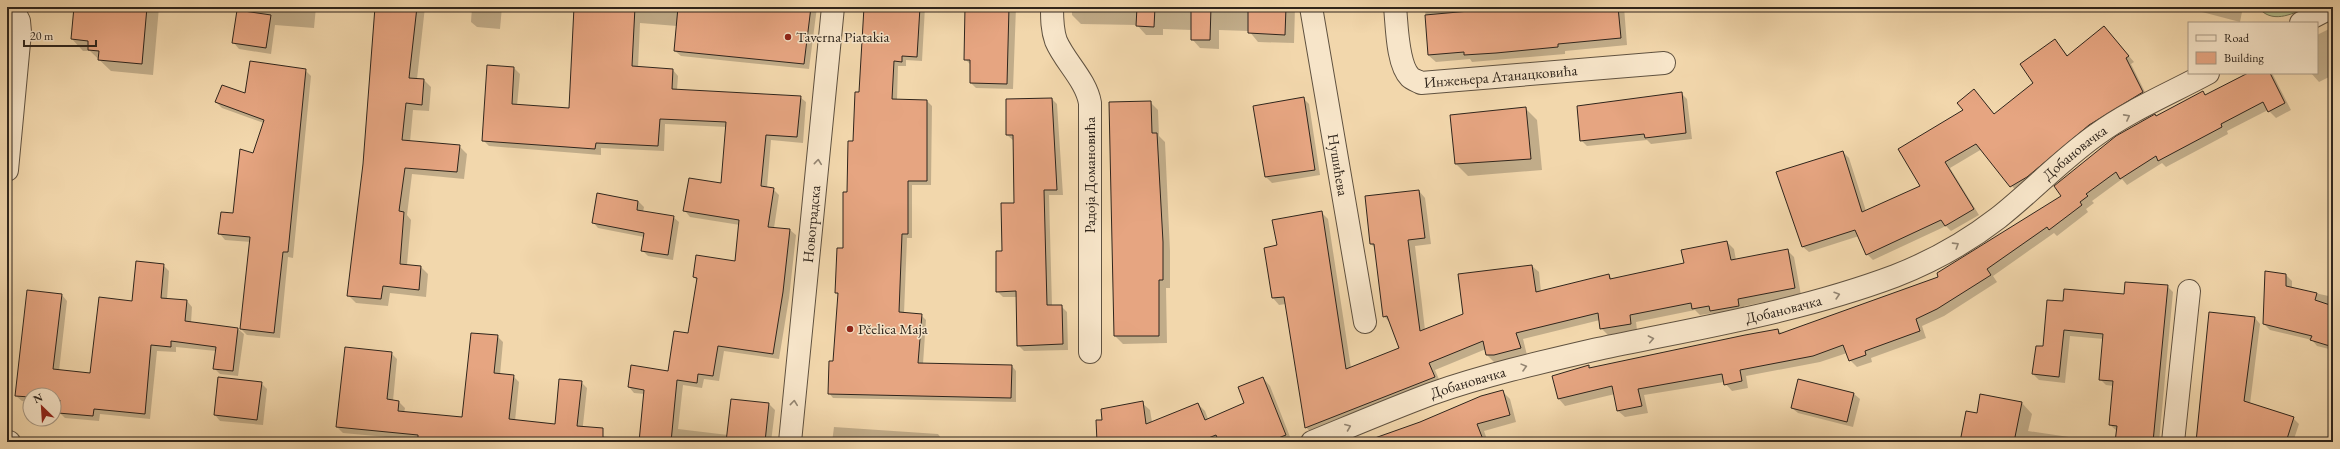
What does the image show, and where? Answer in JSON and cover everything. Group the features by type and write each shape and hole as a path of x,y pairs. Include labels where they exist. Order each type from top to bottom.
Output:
{"street":[{"path":"7,170 20,32 19,21 12,7"},
{"name":"Новоградска","path":"790,442 833,7"},
{"name":"Радоја Домановића","path":"1052,7 1052,22 1056,41 1083,85 1090,104 1090,352"},
{"name":"Нушићева","path":"1311,7 1365,322"},
{"name":"Инжењера Атанацковића","path":"1395,7 1401,56 1404,68 1410,77 1420,83 1664,63"},
{"path":"2303,22 2332,7"},
{"name":"Добановачка","path":"1312,442 1433,394 1494,375 1599,349 1671,336 1772,312 1835,296 1895,276 1934,258 1997,219 2079,148 2110,126 2206,74"},
{"path":"2174,442 2189,291"}],"green space":[{"path":"2258,7 2307,7 2288,15 2275,17 2263,12"}],"building":[{"path":"74,7 147,7 142,64 98,60 99,51 88,50 88,41 71,39"},
{"path":"375,7 417,7 409,78 424,79 422,105 406,103 402,140 460,145 457,172 405,168 399,211 404,212 400,264 421,266 419,290 383,286 381,299 347,296 363,164"},
{"path":"574,7 635,7 632,66 673,69 672,89 801,96 797,137 766,135 761,186 774,188 768,227 790,229 783,292 773,354 718,346 713,376 698,374 697,383 677,380 671,442 639,442 644,390 628,387 631,365 668,371 674,331 688,333 697,278 693,277 696,255 735,261 739,220 683,211 689,178 721,183 726,122 660,119 658,146 596,143 595,149 482,141 487,65 514,67 512,104 569,108"},
{"path":"678,7 811,7 804,64 674,51"},
{"path":"864,7 920,7 917,57 902,56 902,62 894,61 892,99 927,100 927,181 908,181 908,234 902,234 899,312 922,314 918,363 1012,365 1011,398 828,394 829,361 833,361 838,293 835,293 837,248 843,248 843,192 847,192 848,141 853,141 855,92 859,92"},
{"path":"965,7 1009,7 1007,84 970,83 970,60 964,60"},
{"path":"1137,7 1155,7 1154,27 1136,26"},
{"path":"1191,7 1211,7 1210,40 1191,40"},
{"path":"1248,7 1286,7 1285,35 1248,33"},
{"path":"1514,7 1618,7 1621,38 1558,44 1558,47 1496,53 1464,55 1464,52 1428,55 1425,15"},
{"path":"237,10 271,15 266,48 232,43"},
{"path":"2104,26 2129,56 2126,58 2143,92 2089,125 2027,177 2010,187 1976,144 1945,162 1974,209 1945,226 1941,220 1866,255 1855,230 1802,247 1776,172 1843,151 1862,212 1920,186 1898,149 1963,110 1957,103 1974,89 1994,114 2033,83 2020,64 2055,39 2067,56"},
{"path":"250,61 306,69 288,252 283,252 274,333 240,329 250,237 218,234 221,212 233,213 240,149 253,153 264,120 215,102 222,85 245,93"},
{"path":"2246,74 2270,74 2285,103 2268,112 2263,102 2221,124 2222,127 2158,161 2156,156 2120,179 2116,172 2086,194 2088,196 2080,202 2082,205 2049,230 2047,227 1987,269 1991,275 1937,309 1916,319 1920,331 1865,351 1866,355 1849,361 1843,345 1813,356 1740,370 1742,381 1724,385 1722,374 1638,389 1642,406 1617,411 1612,386 1558,399 1552,376 1589,365 1589,368 1745,335 1778,329 1779,334 1938,277 1937,273 2061,196 2054,186 2116,136 2155,114 2156,116 2203,91 2205,95"},
{"path":"1682,92 1686,133 1645,138 1644,134 1580,141 1577,106"},
{"path":"1304,97 1315,170 1265,177 1253,106"},
{"path":"1052,98 1057,190 1044,190 1047,305 1062,305 1063,344 1017,346 1016,291 996,292 996,251 1002,251 1001,203 1014,203 1013,135 1006,135 1006,99"},
{"path":"1151,101 1152,133 1157,133 1163,242 1163,280 1159,280 1159,336 1114,336 1109,102"},
{"path":"1526,107 1531,159 1455,164 1450,115"},
{"path":"1419,190 1425,238 1408,240 1420,331 1463,314 1458,274 1532,265 1536,292 1609,274 1610,279 1684,263 1681,250 1727,241 1731,260 1788,249 1795,288 1738,299 1739,306 1710,311 1709,306 1692,309 1691,303 1630,315 1631,324 1600,329 1598,313 1516,333 1521,348 1494,355 1486,355 1483,341 1429,363 1435,377 1305,428 1284,297 1272,298 1264,248 1277,245 1272,220 1322,211 1346,369 1399,348 1387,316 1383,317 1374,244 1370,244 1365,196"},
{"path":"597,193 638,201 637,210 674,216 668,255 641,251 644,233 592,223"},
{"path":"136,261 164,264 161,298 187,300 185,321 238,328 233,371 213,369 216,347 171,341 171,347 151,345 145,414 94,409 93,416 62,413 62,387 22,387 22,396 15,396 27,290 62,294 53,369 90,373 99,297 132,301"},
{"path":"2265,271 2286,274 2286,286 2317,293 2315,300 2333,306 2333,347 2310,340 2312,336 2263,324"},
{"path":"2125,282 2168,285 2153,442 2115,442 2117,426 2109,425 2113,381 2099,380 2103,334 2064,330 2059,377 2032,374 2036,346 2043,346 2047,300 2063,301 2064,289 2124,294"},
{"path":"2209,312 2255,317 2244,401 2294,417 2286,442 2196,442"},
{"path":"471,333 498,335 494,373 514,375 509,419 555,424 559,379 582,381 577,426 603,428 603,442 418,442 418,435 336,427 345,347 392,352 387,399 399,401 398,411 462,417"},
{"path":"218,377 262,382 257,420 214,415"},
{"path":"1263,377 1286,435 1268,442 1219,442 1216,435 1198,442 1097,442 1096,420 1102,420 1101,409 1143,401 1146,424 1198,403 1205,420 1244,403 1238,387"},
{"path":"1798,379 1854,393 1847,422 1791,408"},
{"path":"1503,390 1510,415 1477,424 1484,442 1372,442 1372,439 1420,422 1481,396"},
{"path":"1980,394 2022,402 2014,442 1960,442 1966,411 1977,413"},
{"path":"731,399 769,403 765,442 726,442"}],"place":[{"name":"Taverna Piatakia","path":"788,37"},
{"name":"Pčelica Maja","path":"850,329"}]}
